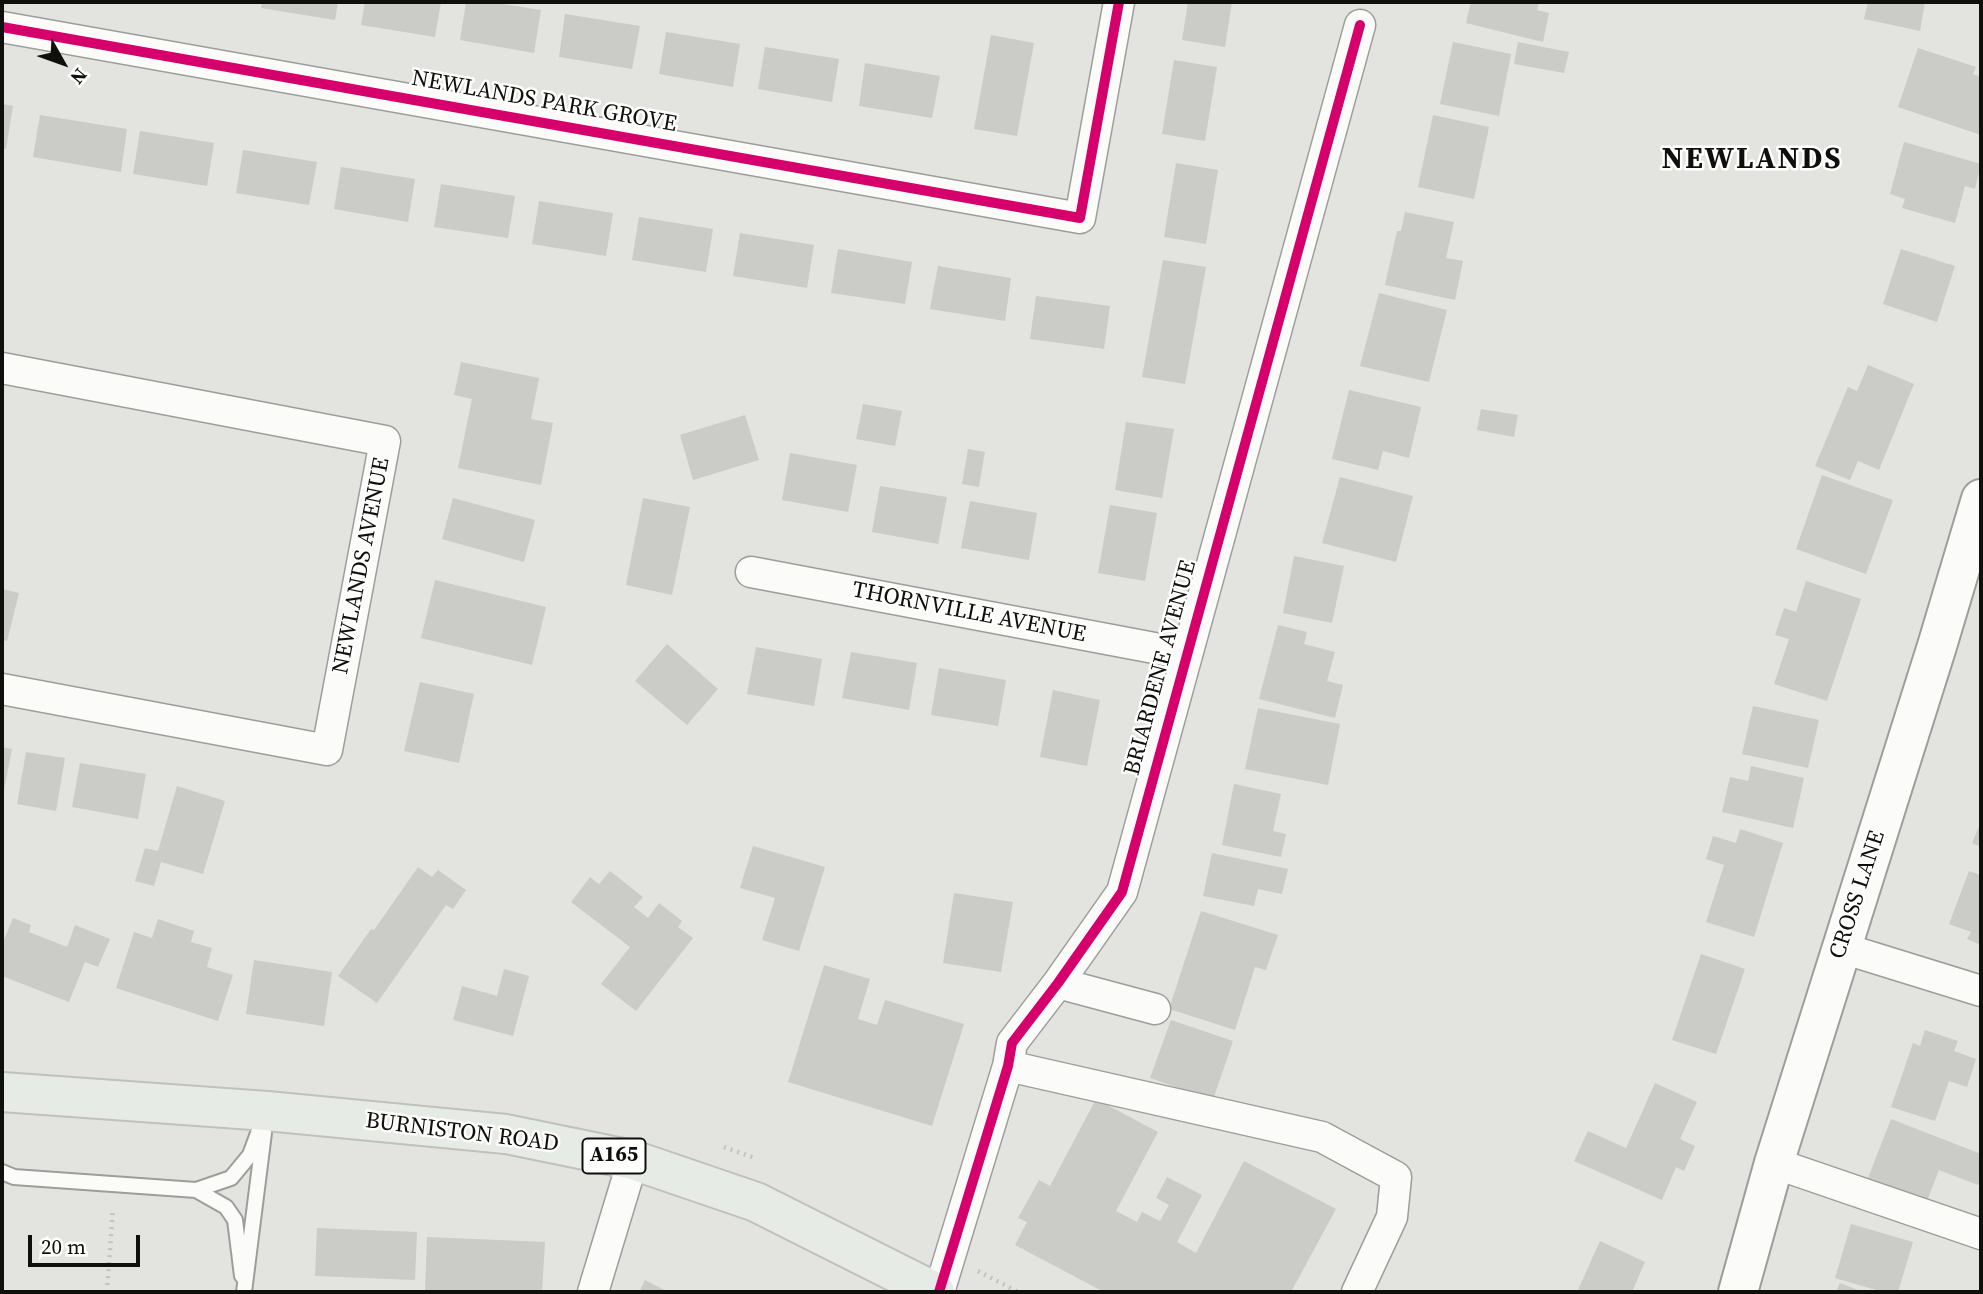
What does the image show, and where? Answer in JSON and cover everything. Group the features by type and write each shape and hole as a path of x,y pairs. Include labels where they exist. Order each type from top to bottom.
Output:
{"main road":[{"name":"BURNISTON ROAD","path":"2,1093 267,1111 506,1134 633,1160 756,1202 937,1292"}],"street":[{"name":"NEWLANDS PARK GROVE","path":"2,27 1080,218 1119,2"},
{"name":"BRIARDENE AVENUE","path":"937,1292 1008,1066 1012,1043 1122,892 1360,25"},
{"name":"NEWLANDS AVENUE","path":"2,368 385,441 327,750 2,689"},
{"name":"CROSS LANE","path":"1738,1292 1774,1163 1981,499"},
{"name":"THORNVILLE AVENUE","path":"751,572 1186,654"},
{"path":"1842,948 1981,991"},
{"path":"1058,983 1154,1009"},
{"path":"1008,1066 1322,1137 1396,1177 1392,1217 1357,1292"},
{"path":"593,1292 633,1160"},
{"path":"1774,1163 1981,1234"}],"lane":[{"path":"2,1172 14,1177 196,1190 231,1178 250,1155 267,1111"},
{"path":"244,1292 256,1218 267,1111"},
{"path":"196,1190 226,1207 235,1220 244,1292"}],"path":[{"path":"107,1292 116,1183"}],"building":[{"path":"262,2 338,2 335,20 261,8"},
{"path":"365,2 441,2 435,37 361,25"},
{"path":"466,2 490,2 541,10 534,53 460,40"},
{"path":"1188,2 1232,2 1225,47 1182,40"},
{"path":"1471,2 1539,2 1537,10 1549,13 1543,42 1466,23"},
{"path":"1868,2 1925,2 1920,31 1864,19"},
{"path":"565,14 640,26 632,69 559,57"},
{"path":"666,32 740,44 733,87 659,74"},
{"path":"991,35 1034,43 1017,136 974,129"},
{"path":"1453,42 1511,54 1499,116 1440,104"},
{"path":"1518,42 1569,52 1564,73 1514,64"},
{"path":"765,47 839,59 832,102 758,89"},
{"path":"1918,48 1976,67 1973,74 1981,77 1981,135 1898,107"},
{"path":"1174,60 1217,67 1205,141 1162,134"},
{"path":"865,63 940,76 932,118 859,106"},
{"path":"2,104 13,106 6,149 2,149"},
{"path":"40,115 127,129 121,172 33,157"},
{"path":"1433,115 1489,127 1474,199 1418,187"},
{"path":"140,131 214,143 207,186 133,174"},
{"path":"1904,142 1981,164 1975,189 1965,186 1955,223 1902,208 1905,199 1890,194"},
{"path":"243,150 317,162 309,205 236,193"},
{"path":"1176,163 1218,170 1206,244 1164,237"},
{"path":"341,167 415,179 408,222 334,209"},
{"path":"441,184 515,196 508,238 434,227"},
{"path":"539,201 613,213 606,256 532,244"},
{"path":"1405,212 1454,222 1446,258 1463,261 1455,300 1385,285 1397,231 1401,231"},
{"path":"639,217 713,229 706,272 632,260"},
{"path":"740,233 814,245 807,288 733,276"},
{"path":"838,249 912,262 905,304 831,293"},
{"path":"1901,249 1955,266 1937,322 1883,304"},
{"path":"1163,260 1206,267 1185,384 1142,377"},
{"path":"938,266 1011,278 1005,321 930,309"},
{"path":"1379,293 1447,310 1429,382 1360,366"},
{"path":"1036,296 1110,306 1104,349 1030,339"},
{"path":"461,362 539,378 531,419 553,423 541,485 458,468 472,399 454,395"},
{"path":"1868,365 1914,384 1879,470 1858,461 1850,480 1815,466 1848,387 1857,391"},
{"path":"1349,390 1421,407 1409,458 1383,451 1378,470 1332,459"},
{"path":"863,404 902,411 895,446 856,439"},
{"path":"1481,409 1518,415 1514,437 1477,430"},
{"path":"745,415 759,460 693,480 680,435"},
{"path":"1126,422 1174,429 1162,498 1115,490"},
{"path":"968,449 985,452 979,487 962,484"},
{"path":"790,453 857,465 848,512 782,500"},
{"path":"1822,475 1893,500 1866,574 1796,549"},
{"path":"1340,477 1413,496 1396,562 1322,543"},
{"path":"880,486 947,497 938,544 872,532"},
{"path":"453,498 535,520 524,562 442,539"},
{"path":"643,498 690,507 672,595 626,585"},
{"path":"970,501 1037,513 1029,560 961,548"},
{"path":"1110,505 1157,513 1145,581 1098,573"},
{"path":"1294,556 1344,566 1332,623 1283,613"},
{"path":"435,580 546,607 532,665 421,638"},
{"path":"1806,581 1861,599 1827,701 1774,684 1789,639 1775,635 1784,608 1796,612"},
{"path":"2,589 19,593 7,641 2,640"},
{"path":"1278,625 1307,632 1304,644 1335,652 1327,681 1343,685 1335,718 1259,699"},
{"path":"667,644 718,689 687,725 635,681"},
{"path":"756,647 822,659 814,706 747,694"},
{"path":"851,652 917,663 909,710 842,698"},
{"path":"939,668 1006,680 998,726 931,715"},
{"path":"420,682 474,694 459,763 404,751"},
{"path":"1053,690 1100,700 1087,766 1040,757"},
{"path":"1753,706 1819,720 1808,768 1742,754"},
{"path":"1258,708 1340,724 1328,785 1245,769"},
{"path":"2,747 12,749 3,795 2,795"},
{"path":"26,752 65,758 56,811 17,804"},
{"path":"80,763 146,774 138,819 72,807"},
{"path":"1751,766 1804,778 1793,828 1722,812 1730,777 1748,781"},
{"path":"1234,784 1281,794 1273,831 1286,834 1281,857 1222,845"},
{"path":"177,786 225,801 203,874 161,862 154,886 135,881 145,848 158,851"},
{"path":"1981,822 1981,847 1972,843"},
{"path":"1740,829 1783,843 1754,937 1706,922 1724,865 1706,859 1713,836 1736,843"},
{"path":"753,846 825,867 799,951 762,940 775,898 740,888"},
{"path":"1212,853 1288,869 1282,894 1258,889 1254,906 1203,896"},
{"path":"418,867 432,877 438,870 466,890 453,909 446,905 377,1003 338,976"},
{"path":"610,871 643,897 634,907 648,918 659,903 682,921 678,927 693,938 636,1011 601,984 630,947 571,902 590,877 599,884"},
{"path":"1969,871 1981,875 1981,945 1967,939 1971,932 1949,924"},
{"path":"954,893 1013,902 1001,972 943,963"},
{"path":"1201,911 1278,935 1266,970 1255,967 1235,1030 1169,1009"},
{"path":"13,918 31,925 29,932 67,947 75,925 110,939 98,967 85,962 69,1002 2,976 2,945"},
{"path":"158,919 194,931 191,942 212,948 207,967 233,975 218,1021 116,988 134,932 152,938"},
{"path":"1701,954 1745,969 1716,1054 1672,1040"},
{"path":"254,960 332,972 324,1026 246,1014"},
{"path":"824,965 870,979 858,1019 877,1025 885,1000 964,1024 932,1126 788,1082"},
{"path":"504,969 529,976 513,1036 453,1020 462,986 497,996"},
{"path":"1171,1020 1233,1041 1213,1100 1150,1078"},
{"path":"1925,1030 1958,1041 1954,1051 1976,1059 1967,1087 1949,1081 1935,1121 1891,1107 1913,1043 1920,1046"},
{"path":"1655,1083 1697,1102 1680,1139 1695,1146 1684,1171 1676,1167 1662,1200 1574,1161 1588,1131 1626,1148"},
{"path":"1096,1099 1158,1132 1116,1211 1137,1222 1142,1212 1160,1221 1169,1205 1156,1198 1167,1177 1202,1195 1177,1242 1196,1253 1244,1161 1336,1209 1291,1292 1104,1292 1015,1245 1027,1222 1018,1218 1039,1180 1050,1186"},
{"path":"1891,1119 1981,1154 1981,1176 1978,1185 1939,1170 1927,1201 1868,1178"},
{"path":"1851,1224 1913,1242 1898,1292 1883,1292 1835,1278"},
{"path":"317,1228 417,1232 415,1280 315,1276"},
{"path":"427,1237 545,1242 542,1292 425,1291"},
{"path":"1600,1241 1645,1262 1632,1292 1577,1292"},
{"path":"645,1280 668,1292 639,1292"},
{"path":"1840,1283 1863,1292 1836,1292"}],"cycle path":[{"path":"2,27 1080,218 1119,2"},
{"path":"939,1292 1008,1066 1012,1043 1122,892 1360,25"}],"district":[{"name":"NEWLANDS","path":"1752,160"}]}
